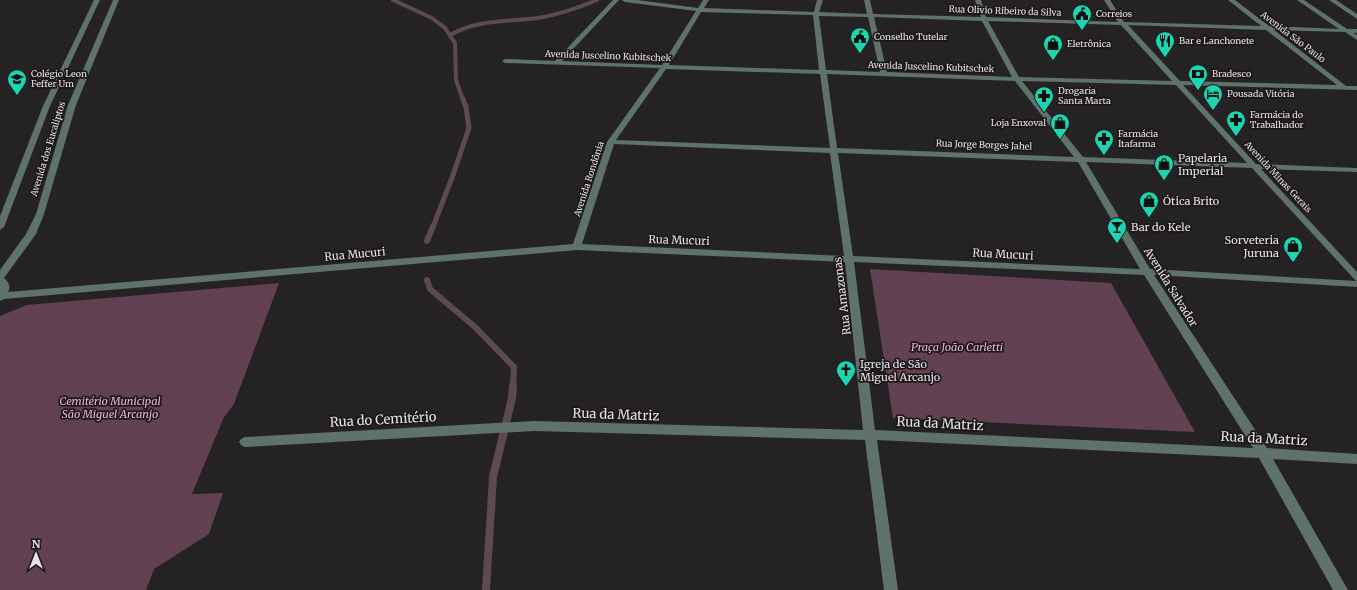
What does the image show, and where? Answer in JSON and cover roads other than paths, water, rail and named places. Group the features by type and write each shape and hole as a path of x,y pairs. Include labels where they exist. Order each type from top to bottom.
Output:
{"street":[{"name":"Avenida dos Eucaliptos","path":"0,227 14,195 39,122 97,0"},
{"name":"Avenida dos Eucaliptos","path":"0,276 31,234 40,214 72,105 116,0"},
{"path":"558,63 616,0"},
{"name":"Rua Olivio Ribeiro da Silva","path":"625,0 699,10 1357,31"},
{"name":"Avenida Rondônia","path":"577,247 610,142 664,67 706,0"},
{"name":"Rua Amazonas","path":"820,0 816,14 835,150 890,590"},
{"path":"867,0 884,74"},
{"name":"Avenida Salvador","path":"978,0 984,19 1017,79 1080,159 1147,272 1263,452 1341,590"},
{"name":"Avenida Minas Gerais","path":"1107,0 1123,24 1357,278"},
{"name":"Avenida São Paulo","path":"1230,0 1345,88"},
{"path":"1300,0 1357,38"},
{"path":"1332,0 1357,17"},
{"name":"Avenida Juscelino Kubitschek","path":"505,61 1017,79 1357,88"},
{"name":"Rua Jorge Borges Jahel","path":"610,142 1357,170"},
{"name":"Rua Mucuri","path":"1,297 577,247 1147,272 1357,284"},
{"path":"0,280 4,283 5,289 1,297"},
{"name":"Rua da Matriz","path":"522,427 870,435 1263,452 1357,459"},
{"name":"Rua do Cemitério","path":"245,442 522,427"}],"waterway":[{"path":"393,0 432,18 445,28 455,43 456,80 463,100"},
{"path":"450,35 471,26 553,15 597,0"},
{"path":"433,227 469,128 466,107 463,99"},
{"path":"427,241 433,226"},
{"path":"427,280 430,289 475,327 514,367 513,387"},
{"path":"486,590 493,477 512,398 513,386"}],"place":[{"name":"Correios","path":"1082,31"},
{"name":"Conselho Tutelar","path":"860,54"},
{"name":"Bar e Lanchonete","path":"1165,58"},
{"name":"Eletrônica","path":"1053,61"},
{"name":"Bradesco","path":"1198,91"},
{"name":"Colégio Leon Feffer Um","path":"17,96"},
{"name":"Pousada Vitória","path":"1213,111"},
{"name":"Drogaria Santa Marta","path":"1044,113"},
{"name":"Farmácia do Trabalhador","path":"1236,137"},
{"name":"Loja Enxoval","path":"1060,140"},
{"name":"Farmácia Itafarma","path":"1104,156"},
{"name":"Papelaria Imperial","path":"1164,181"},
{"name":"Ótica Brito","path":"1149,218"},
{"name":"Bar do Kele","path":"1117,244"},
{"name":"Sorveteria Juruna","path":"1293,263"},
{"name":"Igreja de São Miguel Arcanjo","path":"846,387"}],"park label":[{"name":"Praça João Carletti","path":"957,347"},
{"name":"Cemitério Municipal São Miguel Arcanjo","path":"110,407"}]}
